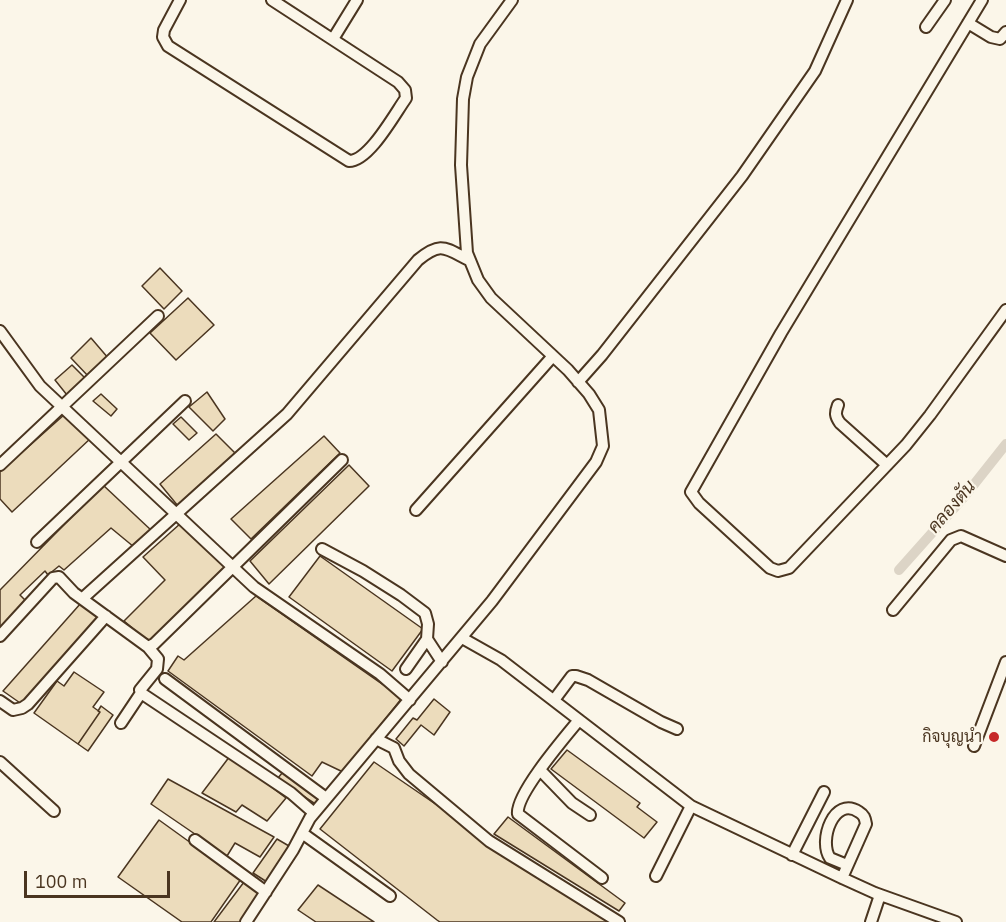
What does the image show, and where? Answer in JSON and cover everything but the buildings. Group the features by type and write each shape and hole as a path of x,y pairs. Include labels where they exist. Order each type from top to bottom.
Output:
{"street":[{"path":"180,0 164,30 163,37 168,46 349,161 357,161 367,154 406,98 405,90 398,82 272,0"},
{"path":"333,39 357,0"},
{"path":"246,922 314,813 462,638 511,576 596,462 603,446 599,410 578,382 553,356 491,298 478,280 467,253 461,165 463,99 467,77 480,44 513,0"},
{"path":"578,382 602,355 759,150 814,70 847,0"},
{"path":"926,27 945,0"},
{"path":"982,0 781,333 691,492 699,503 770,568 783,570 793,564 906,445 1006,310"},
{"path":"968,23 991,37 1000,39 1006,32"},
{"path":"83,598 287,414 418,260 431,249 440,247 469,260"},
{"path":"0,465 158,316"},
{"path":"0,331 40,386 233,568 267,597 380,674 410,700"},
{"path":"416,510 553,356"},
{"path":"37,542 185,400"},
{"path":"838,405 836,417 840,423 886,465"},
{"path":"148,647 154,644 233,568 342,460"},
{"path":"892,610 956,537 962,536 1006,556"},
{"path":"322,549 373,577 425,614 428,624 427,639 406,669"},
{"path":"0,636 54,578 59,577 74,593 148,647 158,659 157,669 140,690 141,693 121,723"},
{"path":"0,701 13,710 28,704 106,616"},
{"path":"462,638 501,660 696,808 880,895 956,922"},
{"path":"427,639 442,662"},
{"path":"974,746 1006,662"},
{"path":"554,700 572,676 576,676 588,680 677,729"},
{"path":"165,679 326,798"},
{"path":"141,693 291,793 314,813"},
{"path":"579,720 540,770 517,809 518,814 602,878"},
{"path":"376,739 394,748 409,774 489,841 619,922"},
{"path":"0,762 54,811"},
{"path":"540,770 572,803 590,815"},
{"path":"792,855 824,792"},
{"path":"656,876 696,808"},
{"path":"842,878 866,824 861,813 842,808 835,813 825,846 830,858 847,866"},
{"path":"302,833 390,896"},
{"path":"195,840 266,892"},
{"path":"871,922 880,895"}],"waterway":[{"name":"คลองตัน","path":"899,570 964,497 1006,444"}],"place":[{"name":"กิจบุญนำ","path":"994,737"}]}
